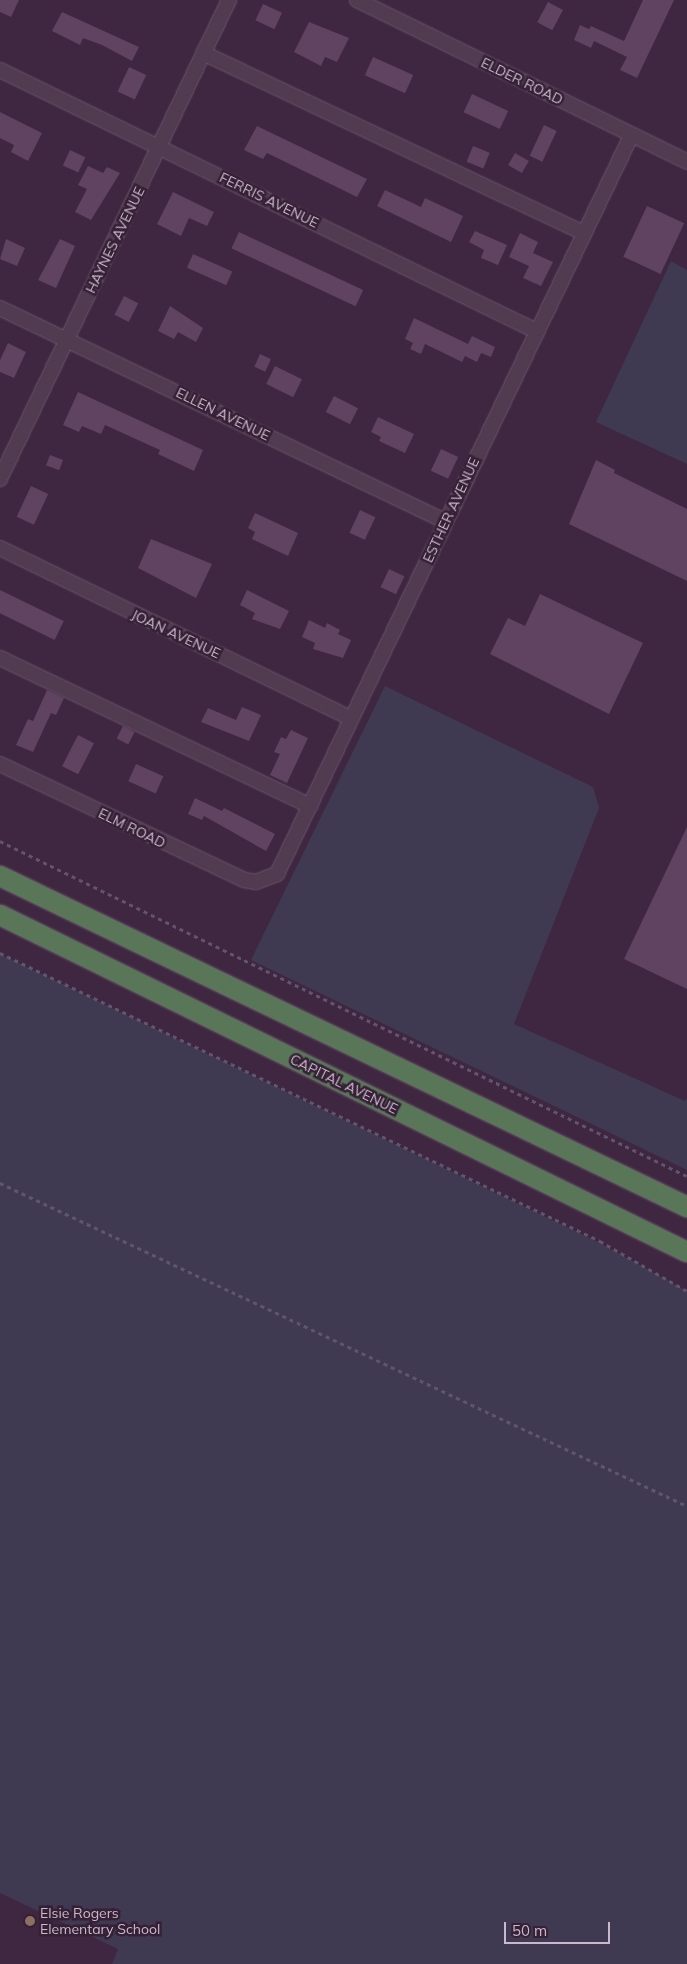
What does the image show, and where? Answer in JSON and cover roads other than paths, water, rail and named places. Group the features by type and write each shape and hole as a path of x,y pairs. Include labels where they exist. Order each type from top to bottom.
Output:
{"highway":[{"path":"0,876 687,1208"},
{"name":"CAPITAL AVENUE","path":"0,915 687,1252"}],"street":[{"name":"HAYNES AVENUE","path":"0,479 229,0"},
{"name":"ELDER ROAD","path":"357,0 687,162"},
{"path":"203,54 583,233"},
{"name":"FERRIS AVENUE","path":"0,70 536,331"},
{"name":"ESTHER AVENUE","path":"267,880 281,867 631,136"},
{"name":"ELLEN AVENUE","path":"0,308 445,522"},
{"name":"JOAN AVENUE","path":"0,548 352,718"},
{"path":"0,658 310,806"},
{"name":"ELM ROAD","path":"0,764 244,880 267,880"}],"place":[{"name":"Elsie Rogers Elementary School","path":"30,1921"}]}
